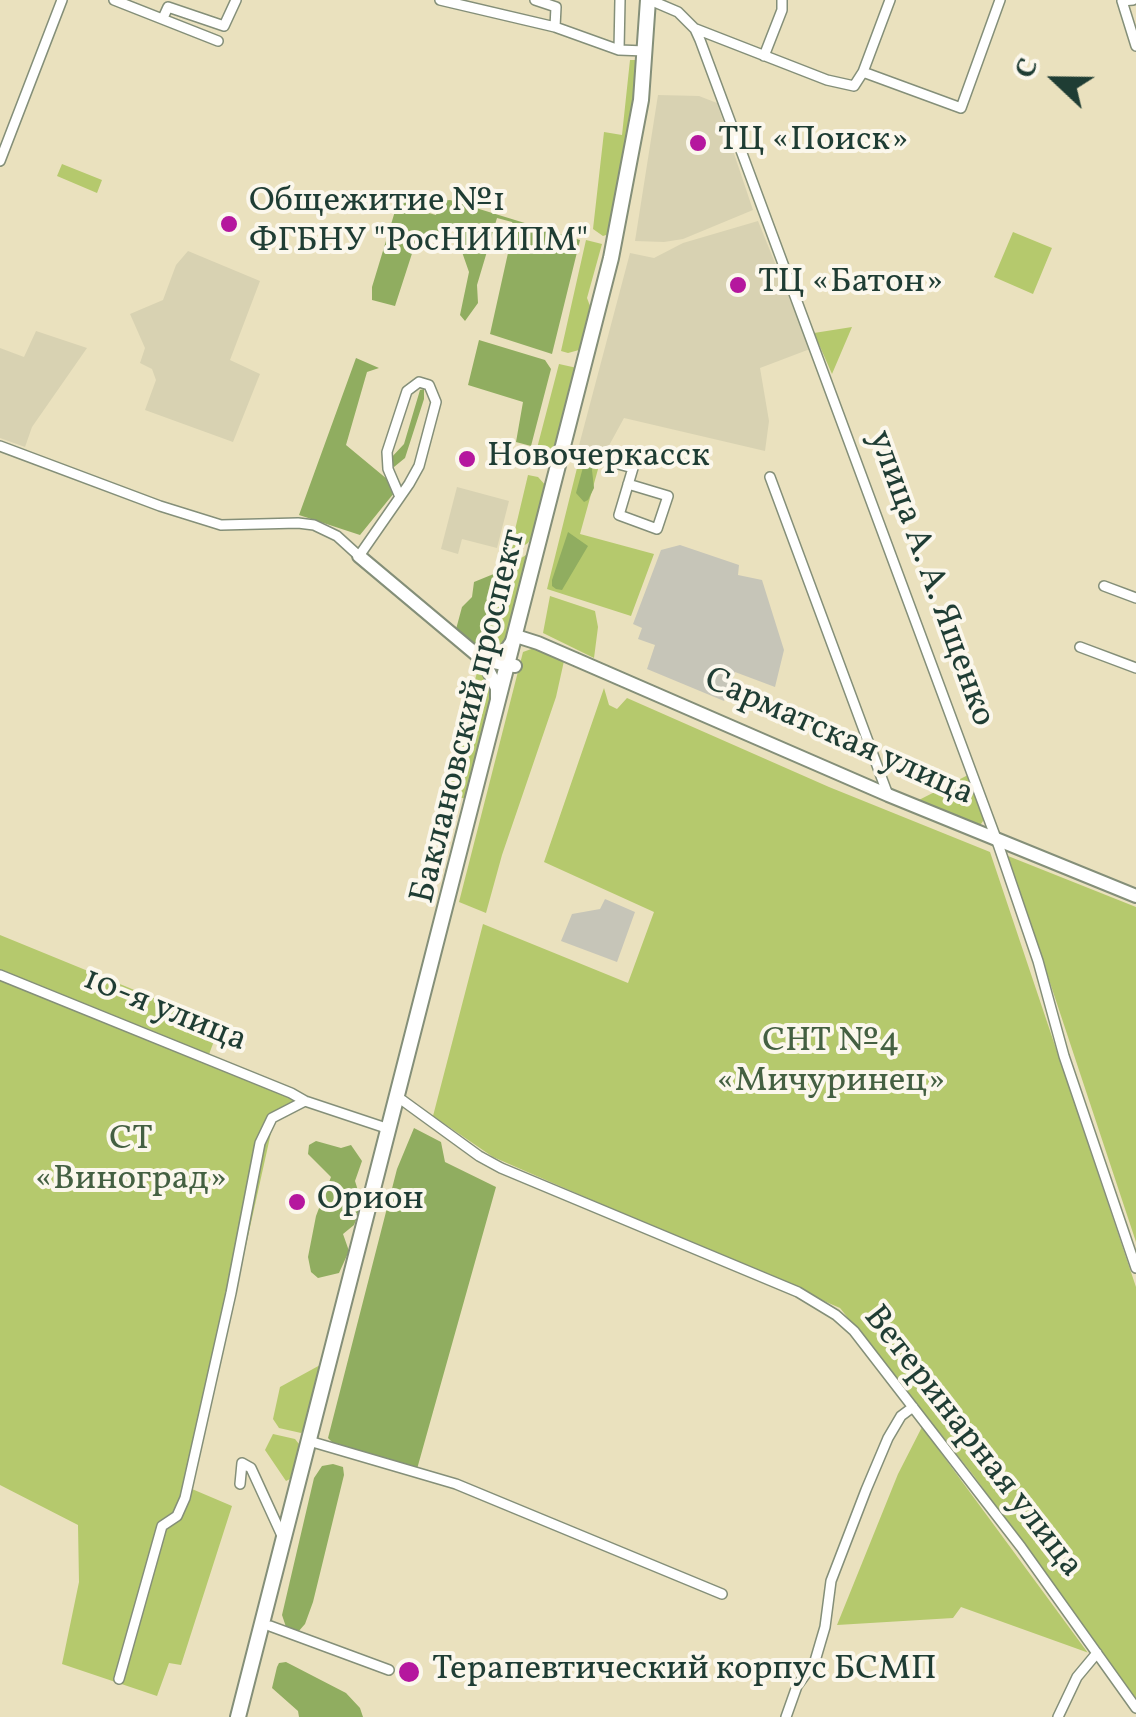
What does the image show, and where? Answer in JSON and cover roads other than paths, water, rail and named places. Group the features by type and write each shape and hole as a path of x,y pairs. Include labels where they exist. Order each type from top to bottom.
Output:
{"main road":[{"name":"Баклановский проспект","path":"313,1442 389,1129 618,246 652,1"},
{"name":"Баклановский проспект","path":"519,636 570,451 618,246 647,101 652,1"},
{"path":"359,556 483,660 497,688 498,707"},
{"name":"Сарматская улица","path":"519,636 618,675 997,841 1136,896"},
{"path":"483,660 501,657 519,636"},
{"path":"483,660 512,666"},
{"name":"Баклановский проспект","path":"313,1442 498,707 512,666"},
{"path":"242,1717 313,1442"},
{"path":"242,1717 270,1626 313,1442"}],"street":[{"path":"0,162 62,0"},
{"path":"114,0 218,41"},
{"path":"164,18 168,7 224,26 236,0"},
{"path":"440,0 555,27 619,50 645,51"},
{"path":"534,0 556,7 555,27"},
{"path":"619,50 620,0"},
{"path":"764,56 782,10 782,0"},
{"path":"652,1 678,12 695,28 827,80 854,86 890,0"},
{"path":"863,72 961,108 1000,0"},
{"path":"1133,0 1122,1 1136,46"},
{"name":"улица А. А. Ященко","path":"695,28 997,841 1136,1268"},
{"path":"0,446 221,525 298,522 314,526 337,536 359,556 400,497 418,466 436,402 429,385 419,382 407,391 387,452 388,468 400,497"},
{"path":"570,451 633,468 628,484 619,515 656,528 668,496 628,484"},
{"path":"770,477 888,795"},
{"path":"1104,586 1136,598"},
{"path":"1080,647 1136,668"},
{"name":"10-я улица","path":"0,975 305,1101 389,1129"},
{"name":"Ветеринарная улица","path":"400,1098 501,1168 820,1304 854,1331 1021,1547 1135,1706"},
{"path":"119,1679 162,1526 177,1516 185,1498 260,1143 272,1118 305,1101"},
{"path":"786,1717 798,1686 816,1661 831,1581 866,1490 888,1438 901,1416 912,1407"},
{"path":"313,1442 456,1484 722,1594"},
{"path":"240,1484 242,1463 250,1468 285,1543"},
{"path":"270,1626 390,1670"},
{"path":"1058,1717 1076,1677 1097,1653"},
{"path":"1128,1717 1135,1706"}],"place":[{"name":"ТЦ «Поиск»","path":"698,143"},
{"name":"Общежитие №1 ФГБНУ \"РосНИИПМ\"","path":"229,224"},
{"name":"ТЦ «Батон»","path":"738,285"},
{"name":"Новочеркасск","path":"467,459"},
{"name":"Орион","path":"297,1202"},
{"name":"Терапевтический корпус БСМП","path":"409,1672"}],"park label":[{"name":"СНТ №4 «Мичуринец»","path":"831,1064"},
{"name":"СТ «Виноград»","path":"131,1162"}]}
